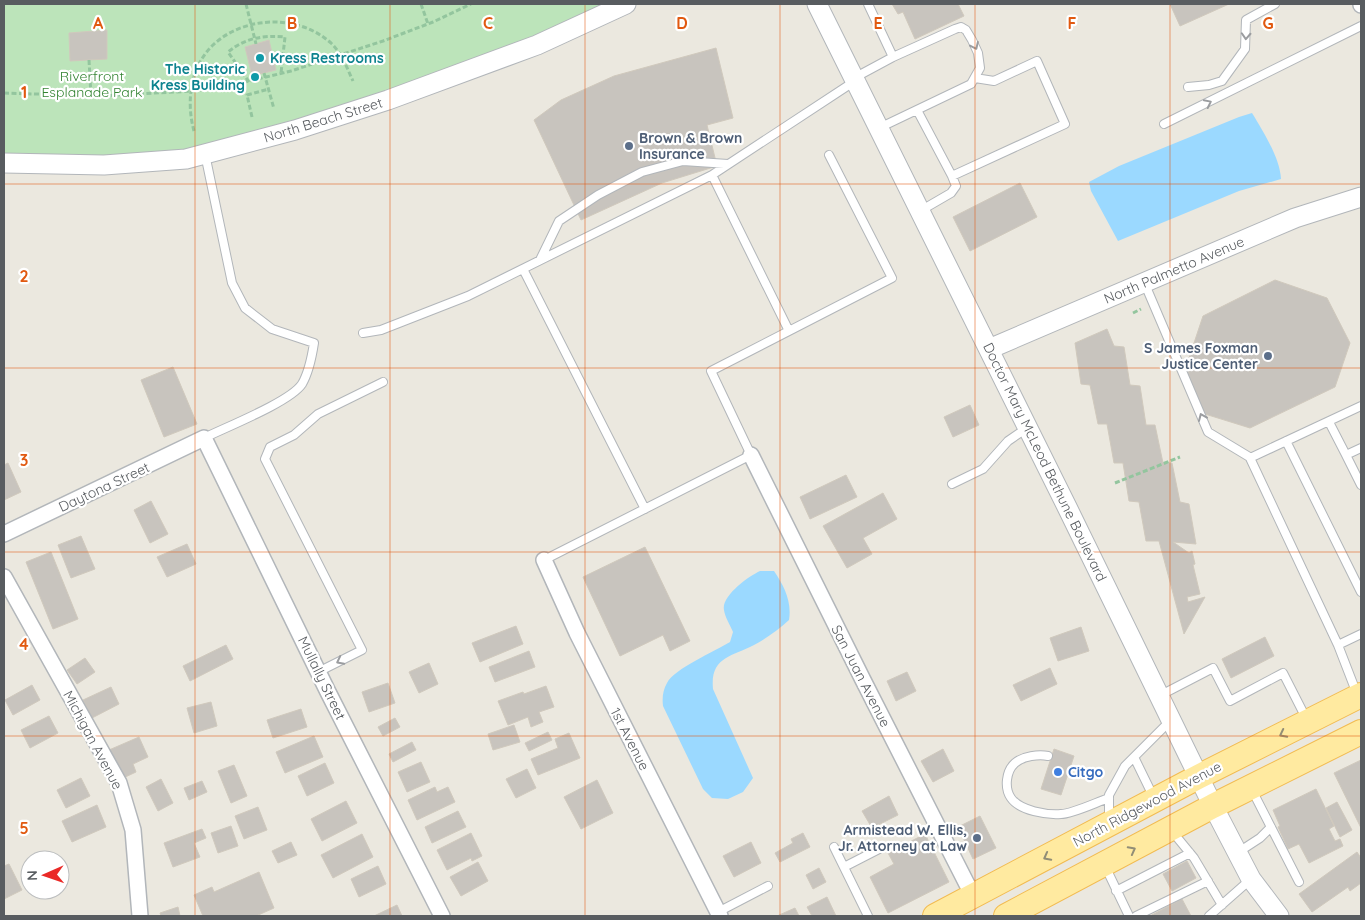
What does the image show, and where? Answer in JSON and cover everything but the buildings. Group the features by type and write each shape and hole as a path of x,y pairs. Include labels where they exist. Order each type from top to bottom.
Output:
{"main road":[{"name":"North Ridgewood Avenue","path":"935,916 1198,777 1360,696"},
{"path":"1006,916 1212,806 1361,732"}],"street":[{"name":"North Beach Street","path":"4,163 104,165 186,159 295,130 388,100 537,45 626,4"},
{"name":"Doctor Mary McLeod Bethune Boulevard","path":"817,4 1028,427 1212,806 1251,879 1279,916"},
{"name":"North Palmetto Avenue","path":"989,349 1295,218 1361,197"},
{"name":"Daytona Street","path":"4,534 204,438"},
{"name":"Mullally Street","path":"204,438 318,672 442,916"},
{"name":"San Juan Avenue","path":"752,455 863,680 973,896"},
{"name":"1st Avenue","path":"544,560 582,642 719,914"},
{"name":"Michigan Avenue","path":"4,577 119,783 133,830 140,916"}],"lane":[{"path":"868,4 893,57"},
{"path":"1188,87 1209,86 1222,81 1245,49 1246,20 1275,4"},
{"path":"1164,124 1361,26"},
{"path":"363,333 381,330 468,296 712,175 854,80 893,57 955,29 962,27 966,30 978,53 980,68 971,84 879,128"},
{"path":"952,176 1065,124 1037,61 994,81 975,78"},
{"path":"917,110 956,186 951,193 920,211"},
{"path":"204,438 285,399 302,384 312,357 314,343 272,329 245,308 232,283 205,154"},
{"path":"544,560 752,455 711,371 892,278 828,155"},
{"path":"540,260 559,221 598,195 642,172 684,161 728,164"},
{"path":"712,175 789,331"},
{"path":"523,269 645,509"},
{"path":"1144,282 1208,432 1251,458 1360,696"},
{"path":"318,672 362,650 265,459 270,447 294,434 318,414 383,382"},
{"path":"1251,458 1361,406"},
{"path":"1328,422 1361,485"},
{"path":"952,484 983,469 1008,441 1028,427"},
{"path":"1286,441 1361,592"},
{"path":"1346,455 1361,448"},
{"path":"1338,645 1361,634"},
{"path":"1159,696 1213,668 1230,701 1283,673 1308,722"},
{"path":"1109,824 1108,798 1126,766 1171,720"},
{"path":"1048,756 1042,754 1030,756 1015,763 1006,783 1012,800 1027,810 1062,814 1108,798"},
{"path":"1134,757 1155,800"},
{"path":"1250,787 1299,882"},
{"path":"1237,853 1260,838 1271,827"},
{"path":"1170,829 1190,853 1222,904"},
{"path":"834,847 868,916"},
{"path":"844,867 881,848"},
{"path":"1116,891 1190,853"},
{"path":"1104,864 1129,916"},
{"path":"1209,916 1251,879"},
{"path":"1136,916 1208,881"},
{"path":"719,914 768,886"}],"path":[{"path":"421,4 428,24"},
{"path":"4,92 91,96 190,90 249,82 341,55 428,24 471,4"},
{"path":"246,6 256,44"},
{"path":"194,130 190,113 190,90 202,61 212,46 227,36 251,25 268,22 287,23 302,26 318,34 332,44 341,55 353,80"},
{"path":"249,82 228,52 244,41 254,38 266,36 285,37 281,74"},
{"path":"89,60 91,96"},
{"path":"264,73 274,110"},
{"path":"252,117 247,95 269,89"},
{"path":"1133,312 1141,309"},
{"path":"1115,483 1180,457"}],"green space":[{"name":"Riverfront Esplanade Park","path":"4,4 626,4 537,45 186,159 4,163"}],"water":[{"path":"1252,113 1266,136 1278,162 1281,179 1239,191 1118,241 1091,191 1089,182 1119,166"},
{"path":"760,571 774,571 778,577 788,600 789,620 763,640 724,660 715,670 713,689 753,778 743,792 728,799 712,798 703,789 663,706 663,694 667,683 678,672 730,642 733,632 725,615 724,605 737,587"}],"place":[{"name":"Kress Restrooms","path":"260,58"},
{"name":"The Historic Kress Building","path":"255,77"},
{"name":"Brown & Brown Insurance","path":"629,146"},
{"name":"S James Foxman Justice Center","path":"1268,356"},
{"name":"Citgo","path":"1058,772"},
{"name":"Armistead W. Ellis, Jr. Attorney at Law","path":"977,838"}]}
